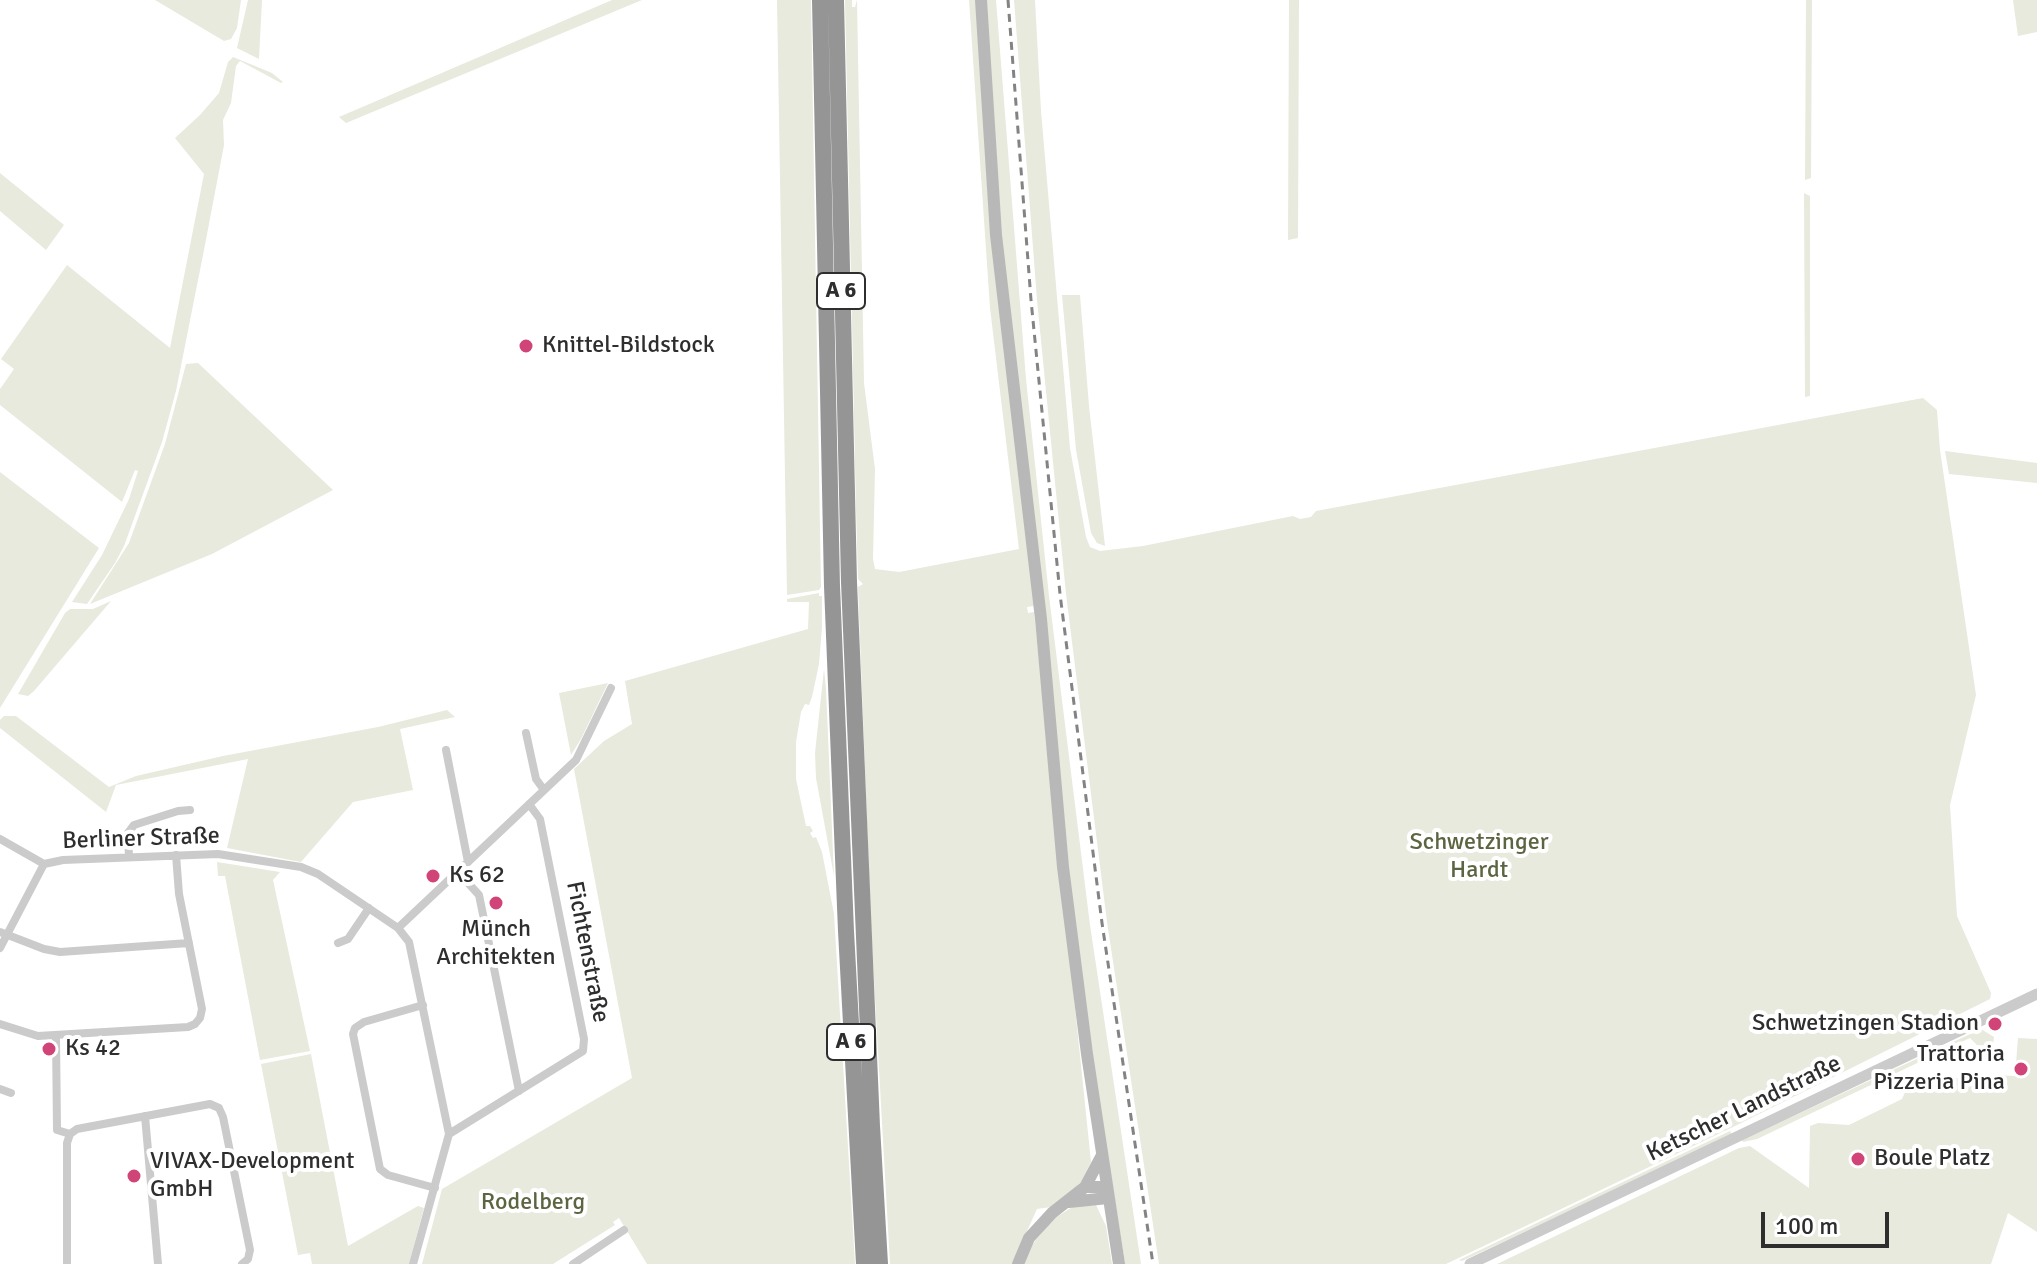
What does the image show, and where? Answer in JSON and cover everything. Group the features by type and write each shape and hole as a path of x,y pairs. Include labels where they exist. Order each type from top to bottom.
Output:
{"highway":[{"name":"A 6","path":"820,0 840,587 880,1264"},
{"name":"A 6","path":"836,0 846,931 864,1264"}],"main road":[{"path":"981,0 1000,281 1041,619 1071,940 1119,1264"},
{"path":"1018,1264 1029,1238 1085,1187 1102,1155"},
{"path":"1085,1187 1107,1192"},
{"path":"1065,1203 1107,1192"}],"street":[{"path":"413,1264 449,1134 409,942 398,928 576,760 611,688"},
{"path":"526,733 536,779 544,790"},
{"path":"446,750 468,862"},
{"name":"Fichtenstraße","path":"449,1134 583,1051 584,1039 540,819 529,804"},
{"path":"129,857 128,833 134,825 190,810"},
{"path":"0,839 44,864"},
{"name":"Berliner Straße","path":"0,948 4,933 44,864 63,860 218,854 301,867 318,874 398,928"},
{"path":"0,1024 38,1036 56,1036 188,1027 200,1018 202,1009 179,894 176,855"},
{"path":"458,872 479,895 519,1091"},
{"path":"338,943 348,939 369,908"},
{"path":"4,933 60,952 189,943"},
{"name":"Ketscher Landstraße","path":"1470,1264 2037,994"},
{"path":"423,1005 364,1022 355,1028 353,1034 380,1169 388,1175 435,1188"},
{"path":"56,1036 57,1130 70,1134"},
{"path":"0,1089 11,1093"},
{"path":"67,1264 67,1143 70,1134 77,1129 210,1104 219,1108 223,1117 250,1250 248,1259 242,1264"},
{"path":"145,1116 158,1264"},
{"path":"573,1264 624,1230"}],"green space":[{"path":"155,0 241,0 237,28 231,39 224,41"},
{"path":"248,0 262,0 259,59 237,48"},
{"path":"612,0 642,0 346,123 339,117"},
{"path":"777,0 811,0 821,587 819,590 787,595"},
{"path":"845,0 852,0 852,7 855,7 857,0 864,383 875,469 873,559 875,569 899,572 1019,549 990,308 969,0 976,0 1034,606 1027,607 1028,613 1034,612 1091,1162 1082,1181 1074,1189 1051,1207 1037,1209 1012,1264 890,1264 871,927 858,587 863,584 858,579"},
{"path":"985,0 996,0 1026,379 1049,596 1090,925 1141,1264 1125,1264 1080,978 1002,257"},
{"name":"Schwetzinger Hardt","path":"1014,0 1035,0 1041,111 1070,448 1090,547 1100,551 1143,546 1293,516 1300,519 1311,517 1316,511 1923,398 1937,410 1940,450 1976,695 1950,805 1957,916 1991,993 1990,999 1735,1126 1446,1264 1159,1264 1107,922 1066,594 1037,300"},
{"path":"1289,0 1299,0 1298,238 1288,240"},
{"path":"1806,0 1812,0 1811,178 1805,180"},
{"path":"2013,0 2037,0 2037,32 2018,36"},
{"path":"233,57 272,73 283,82 240,61 236,66 231,103 223,120 224,145 204,250 176,391 162,442 115,563 87,604 72,602 102,555 129,499 138,471 135,470 122,502 0,405 0,389 14,369 1,359 67,265 170,348 204,174 175,138 219,93 228,62"},
{"path":"0,173 64,225 46,250 0,211"},
{"path":"1804,193 1810,196 1810,396 1805,397"},
{"path":"1062,295 1080,295 1105,546 1097,543 1091,533 1076,450"},
{"path":"198,363 333,490 212,554 90,604 129,543 165,444 186,364"},
{"path":"1945,451 2037,463 2037,483 1949,474"},
{"path":"0,472 99,548 0,708"},
{"name":"Rodelberg","path":"819,593 822,596 822,627 819,664 809,705 805,704 801,712 796,742 796,779 806,826 810,826 813,831 810,833 813,838 816,837 822,852 834,914 855,1264 647,1264 619,1218 613,1222 615,1225 553,1264 422,1264 442,1189 632,1078 574,769 604,741 632,724 625,681 808,629 809,602 787,602 787,599"},
{"path":"111,601 34,691 28,696 18,694 65,613 70,609 93,609"},
{"path":"824,669 834,876 816,778 815,753"},
{"path":"608,683 581,739 571,755 559,693"},
{"path":"447,710 455,717 400,729 413,790 353,802 301,862 227,848 248,759 116,785 106,812 0,728 0,720 4,716 16,716 109,787 136,776 223,756 378,727"},
{"path":"217,862 280,872 273,880 310,1051 260,1060 225,876 218,876"},
{"path":"1981,1029 1994,1037 1990,1049 1982,1050 1970,1038 1757,1139 1742,1140"},
{"path":"2018,1038 2037,1039 2037,1232 2008,1213 1991,1264 1497,1264 1739,1148 1750,1146 1809,1188 1810,1126 1818,1123 1849,1125 1902,1099 1906,1090 1936,1077 1990,1080 1991,1075 2015,1076"},
{"path":"311,1054 348,1246 418,1206 424,1208 409,1264 312,1264 310,1253 298,1255 261,1064"},
{"path":"1730,1131 1732,1134 1459,1260"},
{"path":"1096,1205 1106,1226 1112,1264 1024,1264 1031,1246 1052,1220 1074,1206"}],"railway":[{"path":"1008,0 1031,300 1060,594 1102,923 1153,1264"}],"place":[{"name":"Knittel-Bildstock","path":"526,346"},
{"name":"Ks 62","path":"433,876"},
{"name":"Münch Architekten","path":"496,903"},
{"name":"Schwetzingen Stadion","path":"1995,1024"},
{"name":"Ks 42","path":"49,1049"},
{"name":"Trattoria Pizzeria Pina","path":"2021,1069"},
{"name":"Boule Platz","path":"1858,1159"},
{"name":"VIVAX-Development GmbH","path":"134,1176"}]}
